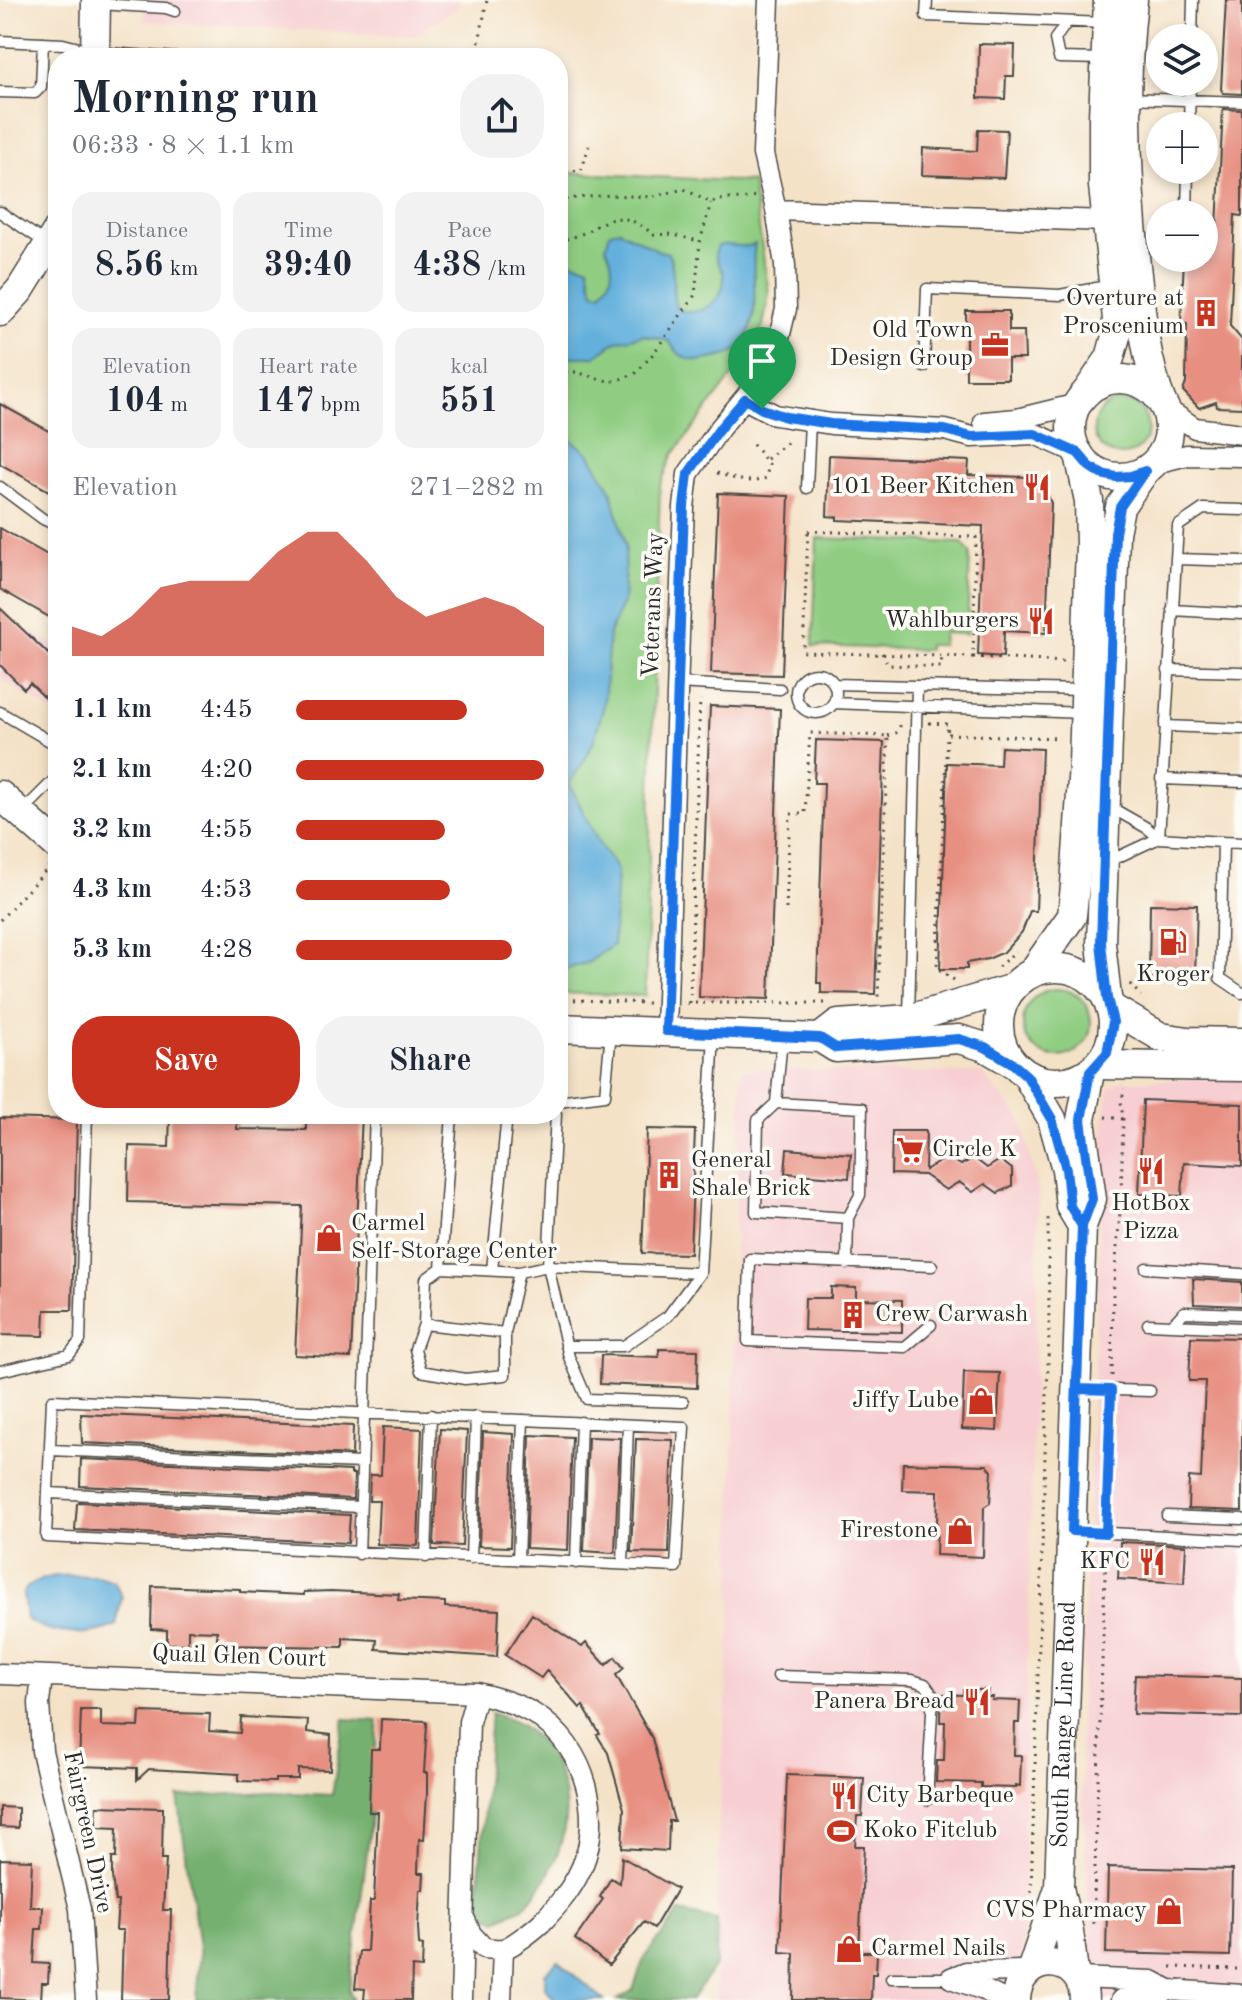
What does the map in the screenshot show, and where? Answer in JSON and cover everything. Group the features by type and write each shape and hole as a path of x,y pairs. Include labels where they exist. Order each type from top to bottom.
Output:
{"main road":[{"path":"568,1028 611,1030 666,1017 714,1033 820,1038 836,1048 959,1039 985,1047 1043,1082 1059,1083 1076,1080 1094,1069 1107,1053 1112,1038 1115,996 1101,943 1115,533 1120,507 1163,454 1169,431 1146,352 1126,173 1127,50 1133,0"},
{"path":"95,48 96,2"},
{"path":"1019,1069 1001,1046 998,1026 1001,1007 1013,976 1072,916 1078,698 1090,516 1071,424 1082,399 1110,358 1117,339 1103,155 1107,12"},
{"path":"0,312 48,254"},
{"path":"1082,399 1108,381 1133,381 1145,386 1164,406"},
{"path":"1078,454 1101,474 1116,477 1131,476 1150,467"},
{"path":"10,804 48,837"},
{"path":"820,1038 838,1024 909,1019 1013,976 1057,968 1083,974 1115,996 1161,1037 1242,1042"},
{"path":"1094,1069 1242,1067"},
{"name":"South Range Line Road","path":"1019,1069 1052,1119 1066,1169 1070,1206 1082,1226"},
{"name":"South Range Line Road","path":"1079,1983 1059,1888 1082,1226 1092,1199 1081,1120 1094,1069"},
{"name":"South Range Line Road","path":"1016,2000 1017,1988 1030,1969 1059,1888"},
{"path":"1030,1969 1050,1962 1061,1964 1079,1983"}],"street":[{"name":"Veterans Way","path":"666,1017 684,507 688,474 767,366 779,338 786,309 787,280 763,154 769,0"},
{"path":"776,210 1107,221"},
{"path":"745,399 775,415 810,421 945,430 972,437 1035,434 1078,454"},
{"path":"945,430 973,423 1017,419 1082,399"},
{"path":"1164,406 1195,428 1242,434"},
{"path":"1150,467 1187,455 1242,456"},
{"name":"Quail Glen Court","path":"0,1674 477,1693 509,1701 537,1716 561,1736 579,1762 588,1789 590,1819 587,1849 578,1875 560,1903 503,1949"},
{"name":"Fairgreen Drive","path":"42,1676 39,1703 42,1751 80,1909 86,2000"},
{"path":"461,2000 469,1722 477,1693"},
{"path":"465,1920 471,1934 484,1948 503,1949 501,2000"},
{"path":"951,1978 966,1972 1030,1969"},
{"path":"951,1978 1004,2000"},
{"path":"1079,1983 1152,1981 1169,1990 1238,1997"},
{"path":"1121,2000 1152,1996 1169,1990"}],"lane":[{"path":"927,0 926,16 1067,22 1107,12"},
{"path":"1192,24 1193,0"},
{"path":"96,2 175,11"},
{"path":"1067,22 1055,39 1059,58 1105,59"},
{"path":"0,41 63,44 75,48"},
{"path":"0,92 35,93 41,87 43,43"},
{"path":"1189,96 1189,112"},
{"path":"1126,98 1242,102"},
{"path":"0,212 48,241"},
{"path":"924,367 927,289 1060,295 1113,285"},
{"path":"807,488 810,421"},
{"path":"0,487 48,521"},
{"path":"1159,838 1178,526 1203,509 1242,510"},
{"path":"1176,559 1242,561"},
{"path":"1172,610 1242,614"},
{"path":"1168,670 1242,672"},
{"path":"809,674 822,674 834,684 836,693 833,703 826,710 813,713 802,707 796,695 799,682 809,674"},
{"path":"677,683 780,689"},
{"path":"834,684 917,686 1078,698"},
{"path":"909,1019 917,686"},
{"path":"833,703 916,706 1078,698"},
{"path":"0,712 48,740"},
{"path":"1165,726 1242,729"},
{"path":"1161,779 1242,782"},
{"path":"10,804 48,782"},
{"path":"1105,803 1159,838"},
{"path":"1104,863 1159,838 1242,843"},
{"path":"1223,842 1220,978 1242,993"},
{"path":"568,1100 605,1095 611,1030"},
{"path":"566,1346 624,1346 668,1316 700,1273 714,1033"},
{"path":"782,1036 776,1103 758,1120 756,1212 848,1218"},
{"path":"776,1103 862,1108 860,1195 848,1218 847,1264"},
{"path":"0,1371 69,1355 80,1341 87,1124"},
{"path":"359,1554 375,1124"},
{"path":"441,1268 451,1124"},
{"path":"492,1271 506,1124"},
{"path":"555,1124 548,1266 566,1346 587,1399 683,1402"},
{"path":"931,1325 905,1347 748,1341 750,1259 932,1266"},
{"path":"519,1272 505,1333 505,1375 465,1379 421,1371 415,1349 424,1324 426,1279 441,1268 519,1272 548,1266 700,1273"},
{"path":"1146,1268 1242,1274"},
{"path":"1172,1325 1184,1312 1242,1314"},
{"path":"424,1324 505,1333"},
{"path":"1148,1324 1242,1328"},
{"path":"1077,1389 1150,1391"},
{"path":"52,1400 431,1415 684,1427 676,1567 46,1537 52,1400"},
{"path":"426,1557 431,1415"},
{"path":"471,1558 476,1417"},
{"path":"518,1560 523,1420"},
{"path":"576,1563 581,1422"},
{"path":"623,1564 628,1425"},
{"path":"50,1450 362,1463"},
{"path":"48,1493 360,1507"},
{"path":"1167,1516 1242,1519"},
{"path":"1072,1531 1242,1540"},
{"path":"778,1676 912,1680 925,1684 933,1695 927,1800"},
{"path":"891,1978 951,1978"}],"path":[{"path":"478,48 487,0"},
{"path":"568,170 581,171 589,146"},
{"path":"568,199 610,195 651,197 684,189 711,203"},
{"path":"568,372 615,381 635,374 695,295 700,242 711,203 720,198 738,201 758,195"},
{"path":"568,237 602,221 624,218 654,235 669,234 700,242"},
{"path":"767,459 794,437"},
{"path":"717,473 759,481 766,478 767,459 749,440"},
{"path":"973,657 976,537 808,531 803,652 1066,662 1078,698"},
{"path":"882,653 888,665 941,667 942,655"},
{"path":"690,1003 700,698"},
{"path":"786,909 790,814 805,814 810,733 888,736 898,732 901,723"},
{"path":"929,723 948,724 937,968 959,983 947,986"},
{"path":"947,734 1061,738 1060,750"},
{"path":"869,1002 878,1001 888,736"},
{"path":"0,920 48,869"},
{"path":"1013,976 1005,962 1024,941"},
{"path":"1115,996 1144,998"},
{"path":"568,1001 666,1017 690,1003 830,1003"},
{"path":"1093,1930 1113,1296 1121,1200 1121,1102 1124,1090 1131,1085"},
{"path":"1031,1894 1049,1332 1047,1210"},
{"path":"1162,1967 1239,1969"}],"shaded area":[{"path":"145,0 459,0 458,7 414,36 144,21"},
{"path":"0,617 48,641 48,709 0,678"},
{"path":"742,1069 982,1073 1021,1119 1039,1192 1024,1793 1024,1923 1017,2000 715,2000 719,1813 732,1597 735,1220"},
{"path":"1242,1078 1242,2000 1092,2000 1080,1728 1104,1116 1109,1088 1121,1081"}],"green space":[{"path":"568,173 752,182 769,294 763,326 739,367 672,456 660,486 645,996 568,993"},
{"path":"1121,401 1140,409 1148,428 1140,447 1121,455 1102,447 1094,428 1102,409"},
{"path":"817,538 962,543 970,553 967,634 943,633 942,645 928,645 928,650 813,646"},
{"path":"1057,989 1081,999 1091,1023 1081,1047 1057,1057 1033,1047 1023,1023 1033,999"},
{"path":"491,1713 525,1728 544,1747 556,1767 564,1790 566,1813 563,1837 543,1882 525,1906 496,1920 477,1909"},
{"path":"344,1719 378,1721 369,1837 349,1991 353,2000 196,2000 200,1954 178,1797 271,1792 332,1795"},
{"path":"680,1912 717,1920 716,1964 691,2000 617,2000 633,1990 644,1958"}],"water":[{"path":"619,230 668,253 676,308 693,312 710,305 721,291 723,273 715,254 718,246 744,247 755,244 752,325 739,348 723,357 692,360 679,354 669,341 644,335 617,341 594,357 568,357 568,261 588,266 594,292 601,293 612,271 606,247 610,232"},
{"path":"568,437 589,453 611,490 626,545 623,602 609,634 604,705 593,743 569,783 598,842 617,870 613,945 589,962 568,969"},
{"path":"57,1576 97,1576 114,1581 122,1597 116,1625 94,1632 71,1633 47,1629 26,1619 23,1592 30,1585"},
{"path":"558,1961 604,2000 555,2000 545,1988 545,1974"}],"building":[{"path":"1226,0 1242,0 1242,94 1223,93 1221,89"},
{"path":"979,44 1015,45 1014,76 1006,76 1005,99 978,98"},
{"name":"Overture at Proscenium","path":"1223,109 1242,110 1242,216 1235,215 1230,326 1242,340 1242,408 1217,407 1216,402 1199,408 1183,391 1186,383 1187,324 1181,323 1183,272 1218,272"},
{"path":"978,129 1007,130 1004,178 922,175 923,148 977,151"},
{"name":"Old Town Design Group","path":"966,311 1009,311 1009,331 1024,331 1025,359 1008,359 1008,379 966,379"},
{"path":"0,404 48,430 48,490 0,464"},
{"path":"829,455 969,461 968,475 1040,480 1051,503 1046,633 1004,631 1003,657 978,655 983,526 837,520 837,517 827,516"},
{"path":"718,493 789,496 782,675 711,673"},
{"path":"0,528 48,555 48,616 0,589"},
{"path":"0,608 48,654 48,701 30,683 24,689 0,665"},
{"path":"710,706 780,709 769,999 699,997"},
{"path":"816,740 884,742 875,994 821,993 821,983 817,983 824,783 814,783"},
{"path":"1001,747 1042,749 1036,911 1030,911 1022,932 1004,952 967,963 967,969 940,969 947,763 1000,765"},
{"name":"Kroger","path":"1150,904 1197,905 1195,979 1149,978"},
{"path":"1143,1100 1242,1104 1242,1166 1184,1163 1182,1196 1139,1194"},
{"path":"0,1118 48,1119 48,1124 77,1124 72,1310 45,1310 44,1336 0,1335"},
{"path":"170,1124 237,1124 237,1129 306,1130 306,1124 362,1124 351,1358 295,1355 302,1206 128,1202 129,1146 169,1147"},
{"name":"General Shale Brick","path":"647,1129 695,1130 690,1254 642,1253"},
{"path":"892,1131 926,1131 925,1170 948,1157 961,1165 974,1158 987,1168 1000,1160 1012,1169 1012,1186 998,1193 985,1184 973,1192 959,1182 946,1190 924,1175 891,1174"},
{"path":"787,1149 851,1154 849,1178 785,1173"},
{"path":"1193,1279 1242,1282 1242,1306 1194,1304"},
{"name":"Crew Carwash","path":"831,1287 856,1288 856,1299 902,1300 902,1332 804,1330 805,1298 831,1298"},
{"path":"1191,1337 1242,1338 1242,1511 1188,1509 1189,1477 1201,1478 1205,1381 1189,1381"},
{"path":"659,1349 698,1350 697,1388 600,1384 601,1355 659,1357"},
{"name":"Jiffy Lube","path":"964,1372 1000,1373 997,1431 962,1429"},
{"path":"81,1414 353,1426 352,1455 82,1443"},
{"path":"383,1427 422,1429 416,1546 377,1544 379,1501 369,1501 370,1475 381,1475"},
{"path":"440,1429 467,1431 462,1546 434,1545"},
{"path":"483,1432 514,1434 510,1547 479,1546"},
{"path":"530,1435 572,1437 568,1550 526,1548"},
{"path":"588,1437 620,1438 615,1551 612,1553 584,1551"},
{"path":"636,1439 673,1440 669,1553 631,1552"},
{"path":"81,1459 351,1471 354,1474 353,1499 80,1486"},
{"name":"Firestone","path":"903,1463 987,1465 992,1471 990,1503 984,1507 983,1557 936,1555 938,1491 902,1490"},
{"path":"79,1502 350,1515 348,1543 75,1530"},
{"name":"KFC","path":"1120,1542 1186,1545 1184,1583 1118,1579"},
{"path":"152,1586 304,1595 304,1592 331,1591 399,1594 398,1600 445,1602 445,1607 499,1610 497,1657 376,1649 377,1640 343,1638 343,1647 217,1645 217,1631 188,1630 188,1644 167,1644 167,1630 151,1629"},
{"path":"532,1614 582,1647 586,1643 606,1665 615,1657 624,1668 616,1675 652,1738 674,1821 669,1821 668,1851 622,1848 624,1809 608,1753 597,1735 600,1734 583,1706 580,1708 547,1670 541,1678 505,1655"},
{"path":"1135,1675 1242,1678 1242,1717 1133,1714"},
{"path":"963,1690 988,1690 987,1697 993,1697 992,1700 1020,1701 1019,1723 1015,1723 1014,1755 1021,1755 1020,1786 981,1787 981,1783 936,1782 937,1760 944,1760 945,1722 940,1722 941,1694 963,1695"},
{"path":"81,1710 101,1710 101,1726 139,1727 140,1712 210,1714 209,1731 240,1733 241,1717 308,1720 307,1732 331,1735 330,1770 298,1769 298,1779 275,1779 275,1782 239,1781 239,1774 149,1769 137,1780 137,1768 79,1766"},
{"path":"381,1719 426,1721 427,1724 424,1773 427,1773 427,1794 424,1840 419,1839 418,1873 424,1873 418,1927 419,1945 423,1946 422,1968 412,1967 411,2000 364,2000 365,1989 355,1988 359,1951 367,1951 370,1901 374,1901 378,1812 369,1812 371,1749 380,1749"},
{"path":"787,1775 864,1778 862,1816 857,1816 855,1846 864,1846 859,1952 877,1952 871,2000 793,2000 794,1953 780,1952"},
{"path":"97,1806 163,1808 162,1859 166,1859 163,1910 171,1910 169,2000 121,2000 123,1930 116,1930 118,1901 115,1901 112,1876 117,1828 96,1827"},
{"path":"0,1807 18,1808 18,1828 0,1827"},
{"path":"622,1857 677,1889 654,1928 644,1922 609,1965 575,1939 603,1899 600,1897 611,1878 620,1883"},
{"path":"0,1859 32,1860 30,1907 43,1907 42,1929 36,1929 34,1963 49,1964 48,1983 42,1983 41,2000 0,1998"},
{"name":"CVS Pharmacy","path":"1108,1867 1232,1870 1230,1956 1106,1953"}],"place":[{"name":"Overture at Proscenium","path":"1206,313"},
{"name":"Old Town Design Group","path":"995,345"},
{"name":"101 Beer Kitchen","path":"1037,487"},
{"name":"Wahlburgers","path":"1041,621"},
{"name":"Kroger","path":"1173,942"},
{"name":"Circle K","path":"910,1150"},
{"name":"HotBox Pizza","path":"1151,1171"},
{"name":"General Shale Brick","path":"669,1175"},
{"name":"Carmel Self-Storage Center","path":"329,1238"},
{"name":"Crew Carwash","path":"853,1315"},
{"name":"Jiffy Lube","path":"981,1401"},
{"name":"Firestone","path":"960,1531"},
{"name":"KFC","path":"1152,1562"},
{"name":"Panera Bread","path":"977,1702"},
{"name":"City Barbeque","path":"844,1796"},
{"name":"Koko Fitclub","path":"841,1831"},
{"name":"CVS Pharmacy","path":"1169,1911"},
{"name":"Carmel Nails","path":"849,1949"}],"route":[{"path":"762,409 745,399 688,474 679,633 666,1031 820,1038 836,1048 959,1039 985,1047 1027,1076 1052,1119 1066,1169 1070,1206 1082,1226 1077,1389 1111,1390 1106,1533 1072,1531 1082,1226 1092,1199 1081,1120 1090,1072 1107,1053 1113,1022 1101,943 1115,533 1120,507 1145,471 1131,476 1101,474 1078,453 1035,434 972,437 945,430 831,424 775,415 762,409"}]}
